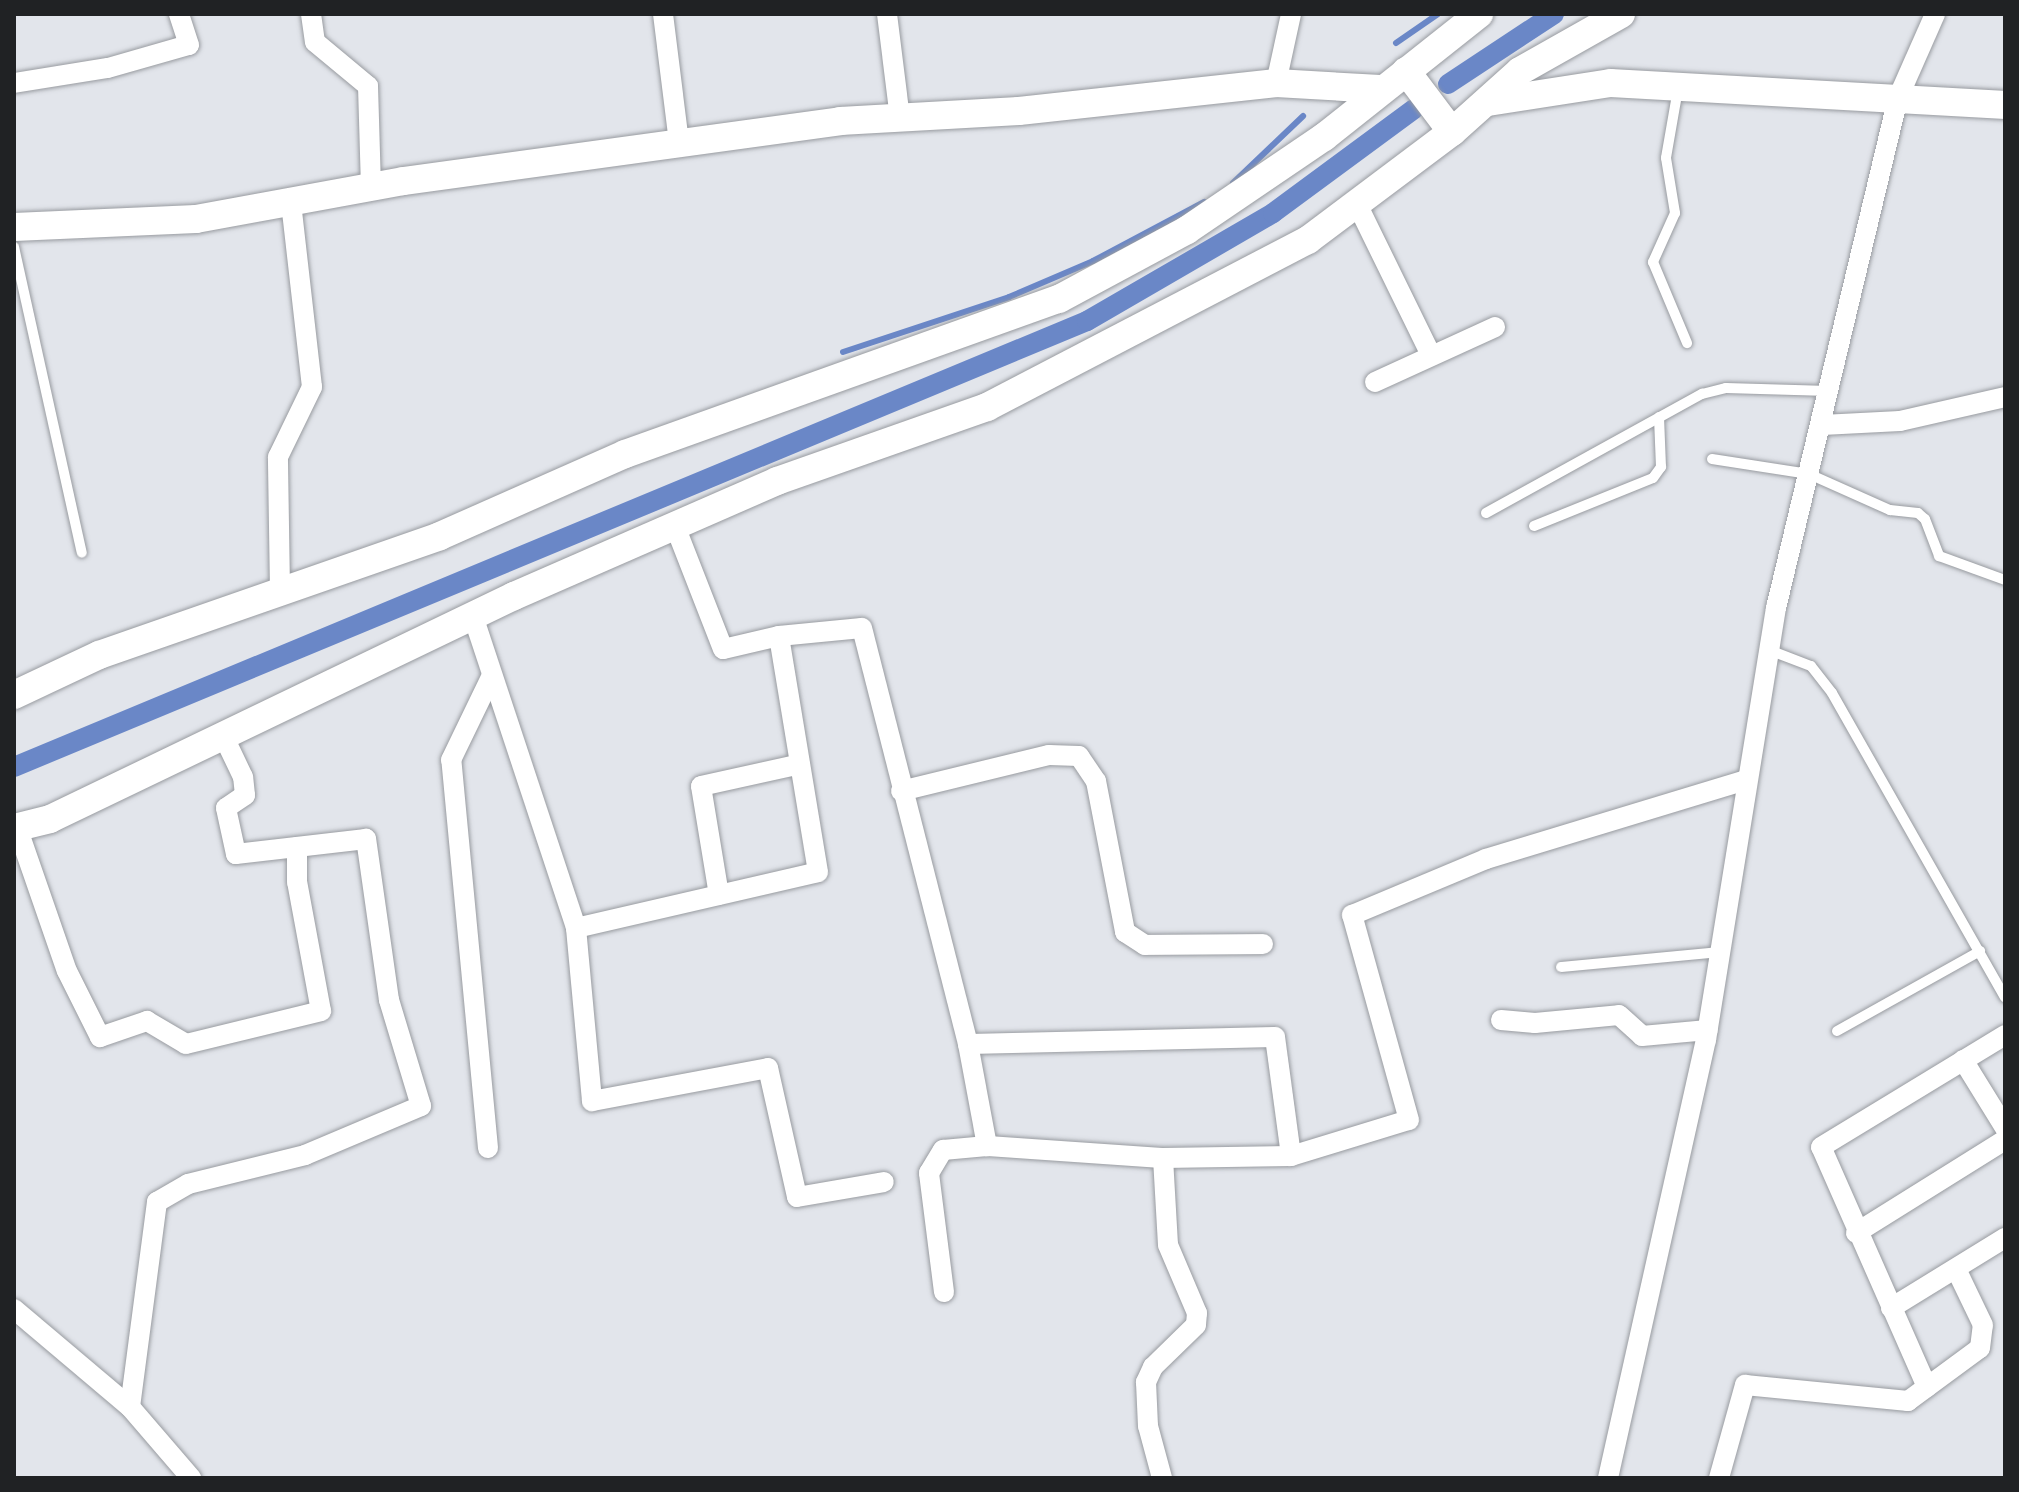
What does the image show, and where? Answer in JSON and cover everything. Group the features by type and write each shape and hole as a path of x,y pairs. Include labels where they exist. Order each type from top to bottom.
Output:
{"street":[{"path":"14,83 108,68 189,45 179,14"},
{"path":"311,14 315,42 368,86 371,187"},
{"path":"663,14 679,142"},
{"path":"887,14 900,118"},
{"path":"14,227 196,219 371,187 679,142 900,118 1276,83 1380,89 1413,79 1479,14"},
{"path":"1488,102 1520,71 1621,14"},
{"path":"1608,1478 1708,1030 1769,650 1898,98 1935,14"},
{"path":"1276,83 1294,15"},
{"path":"1413,79 1445,122"},
{"path":"297,847 297,882 321,1011 186,1044 147,1021 100,1037 67,971 16,828 50,819 473,616 777,481 987,407 1308,240 1357,204 1445,122 1488,102 1611,83 2005,105"},
{"path":"14,695 99,655 440,536 625,454 1059,299 1187,230 1324,137 1380,89"},
{"path":"280,590 278,457 312,387 291,202"},
{"path":"1357,204 1431,355"},
{"path":"1375,382 1495,327"},
{"path":"1822,425 1900,421 2005,397"},
{"path":"675,526 723,649 779,636 862,628 901,791 968,1044 987,1146"},
{"path":"473,616 576,928 592,1101 768,1068 797,1197 884,1182"},
{"path":"576,928 818,872 779,636"},
{"path":"488,1148 451,760 492,675"},
{"path":"130,1407 157,1202 188,1184 305,1155 421,1106 389,1000 366,839 236,854 226,808 245,795 243,777 223,735"},
{"path":"901,791 1049,755 1079,756 1096,781 1125,932 1145,945 1263,944"},
{"path":"719,895 701,786 800,764"},
{"path":"944,1292 929,1173 943,1150 987,1146 1163,1158 1291,1156 1409,1120 1352,915 1486,859 1746,780"},
{"path":"1501,1020 1535,1023 1619,1015 1642,1036 1708,1030"},
{"path":"1927,1387 1856,1233 1821,1147 2005,1035"},
{"path":"968,1044 1275,1037 1291,1156"},
{"path":"1963,1060 2005,1128"},
{"path":"1856,1233 2005,1140"},
{"path":"1162,1478 1148,1426 1146,1382 1153,1367 1196,1325 1197,1313 1168,1245 1163,1158"},
{"path":"1891,1308 2005,1238"},
{"path":"1719,1478 1745,1385 1908,1401 1980,1348 1983,1325 1956,1269"},
{"path":"14,1309 130,1407 191,1478"}],"lane":[{"path":"1679,87 1666,158 1675,213 1653,262 1687,343"},
{"path":"14,247 82,553"},
{"path":"1486,513 1702,394 1726,388 1829,391"},
{"path":"1534,526 1653,478 1661,467 1659,417"},
{"path":"1712,459 1809,474 1890,510 1918,513 1925,519 1939,556 2005,580"},
{"path":"1769,650 1811,666 1832,693 2005,997"},
{"path":"1837,1031 1980,951"},
{"path":"1561,967 1720,952"}],"waterway":[{"path":"1396,43 1438,14"},
{"path":"1448,84 1554,14"},
{"path":"14,767 1087,321 1273,213 1414,109"},
{"path":"1233,183 1303,116"},
{"path":"843,352 1009,297 1093,261 1204,202"}]}
